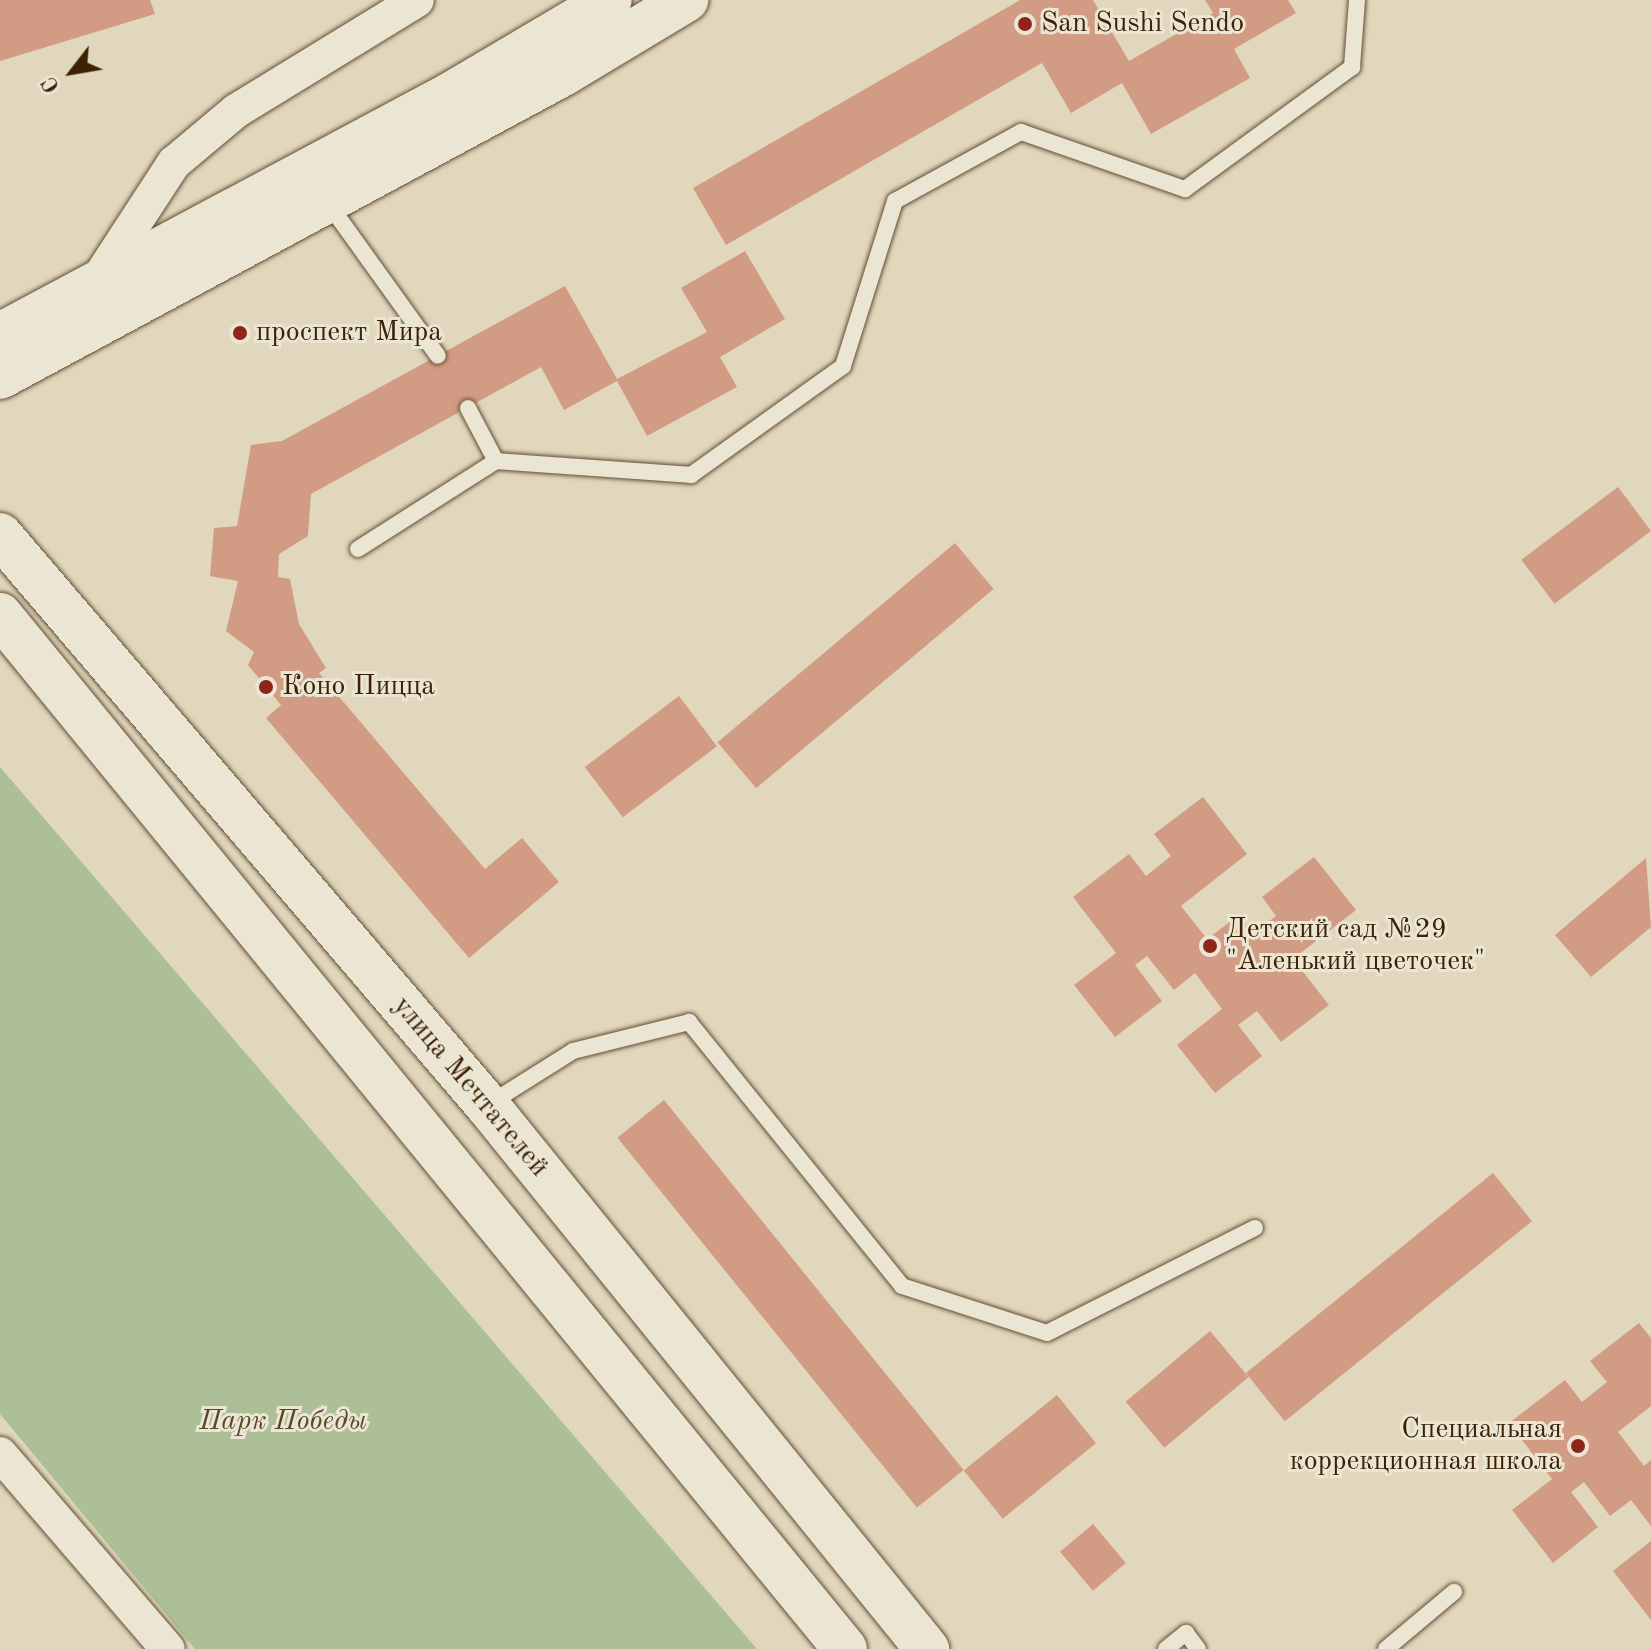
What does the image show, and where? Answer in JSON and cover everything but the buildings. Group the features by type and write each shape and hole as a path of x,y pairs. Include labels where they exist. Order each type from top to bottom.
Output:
{"street":[{"path":"95,284 174,163 236,111 417,0"},
{"path":"0,335 610,0"},
{"path":"0,377 327,202 686,0"},
{"name":"улица Мечтателей","path":"0,535 487,1105 927,1649"},
{"path":"0,615 845,1649"},
{"path":"0,1454 168,1649"}],"lane":[{"path":"358,549 496,461 691,475 843,366 895,201 1021,132 1185,189 1352,67 1357,0"},
{"path":"327,202 438,356"},
{"path":"468,408 496,461"},
{"path":"487,1105 573,1051 689,1022 902,1286 1047,1333 1255,1228"},
{"path":"1386,1649 1454,1592"},
{"path":"1166,1649 1186,1633 1198,1649"}],"green space":[{"name":"Парк Победы","path":"0,767 757,1649 195,1649 0,1414"}],"place":[{"name":"San Sushi Sendo","path":"1025,24"},
{"name":"проспект Мира","path":"240,333"},
{"name":"Коно Пицца","path":"266,687"},
{"name":"Детский сад №29 \"Аленький цветочек\"","path":"1210,946"},
{"name":"Специальная коррекционная школа","path":"1578,1446"}]}
